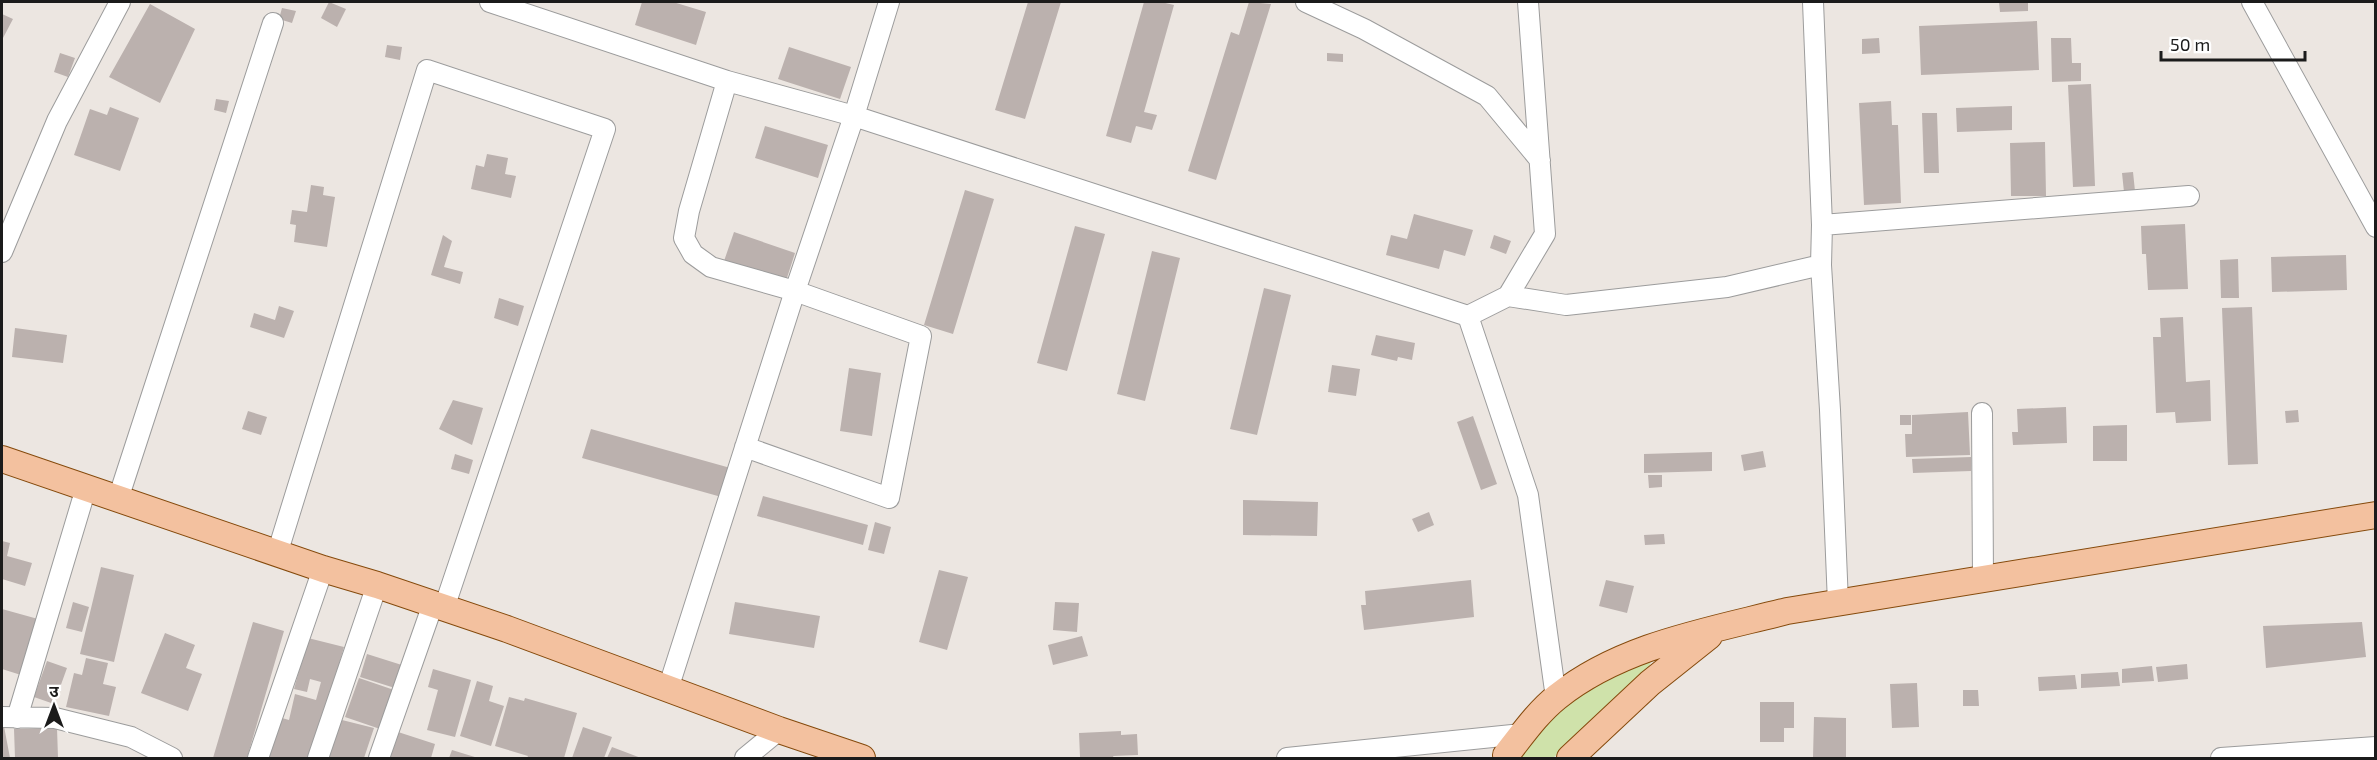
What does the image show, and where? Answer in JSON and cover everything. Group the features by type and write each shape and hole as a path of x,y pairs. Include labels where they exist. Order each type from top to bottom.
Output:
{"main road":[{"path":"2,459 277,554 438,606 862,759"},
{"path":"1513,752 1535,718 1556,698 1584,677 1611,663 1652,647 1718,628 1787,611 2376,515"},
{"path":"1570,759 1650,682 1718,628"}],"street":[{"path":"2,252 57,120 120,2"},
{"path":"490,2 727,81 854,116 1468,316 1508,296 1545,234 1528,2"},
{"path":"668,689 889,2"},
{"path":"1306,2 1364,29 1487,96 1540,160"},
{"path":"1813,2 1822,225 1821,265 1838,603"},
{"path":"2252,2 2376,227"},
{"path":"118,499 273,23"},
{"path":"277,554 427,70 605,129 438,606 380,759"},
{"path":"727,81 689,211 684,238 693,254 711,267 795,291 921,336 889,498 745,447"},
{"path":"1822,225 2189,196"},
{"path":"1508,296 1566,304 1727,287 1821,265"},
{"path":"1468,316 1528,495 1556,698"},
{"path":"1982,413 1983,579"},
{"path":"86,488 9,717 55,718 131,737 172,759"},
{"path":"258,759 322,569"},
{"path":"318,759 377,585"},
{"path":"745,759 779,730"},
{"path":"2221,759 2376,747"},
{"path":"1287,759 1513,752"}],"green space":[{"path":"1655,646 1649,668 1553,758 1511,758 1595,677"}],"building":[{"path":"329,2 346,9 337,27 321,18"},
{"path":"642,2 673,2 706,12 696,45 635,25"},
{"path":"1028,2 1061,2 1025,119 995,110"},
{"path":"1144,2 1174,5 1144,112 1157,115 1152,130 1136,126 1131,143 1106,136"},
{"path":"1249,2 1271,4 1216,180 1188,171 1231,32 1239,35"},
{"path":"1999,2 2028,2 2028,11 2000,12"},
{"path":"150,4 195,29 160,103 109,77"},
{"path":"282,8 296,11 292,23 279,19"},
{"path":"2,14 13,19 3,38 2,37"},
{"path":"2037,21 2039,70 1921,75 1919,26"},
{"path":"1879,38 1880,53 1862,54 1862,39"},
{"path":"2051,38 2071,38 2072,63 2081,63 2081,81 2052,82"},
{"path":"387,45 402,47 400,60 385,57"},
{"path":"789,47 851,67 840,99 778,79"},
{"path":"60,53 75,58 68,77 54,72"},
{"path":"1327,53 1343,54 1343,62 1327,61"},
{"path":"2091,84 2095,186 2073,187 2068,85"},
{"path":"216,99 229,101 226,113 214,110"},
{"path":"1891,101 1892,125 1898,125 1901,203 1864,205 1859,103"},
{"path":"2012,106 2012,130 1957,132 1956,108"},
{"path":"110,107 139,118 120,171 74,155 90,109 107,115"},
{"path":"1922,113 1937,113 1939,173 1924,173"},
{"path":"765,126 828,145 818,178 755,158"},
{"path":"2045,142 2046,196 2011,196 2010,143"},
{"path":"487,154 508,158 505,174 516,176 511,198 471,189 476,165 484,167"},
{"path":"2133,172 2135,191 2124,192 2122,173"},
{"path":"311,185 324,187 323,195 335,197 327,247 294,242 296,225 290,224 292,210 307,212"},
{"path":"965,190 994,199 953,334 924,325"},
{"path":"1414,214 1473,230 1465,256 1444,250 1439,269 1386,255 1391,235 1407,239"},
{"path":"2185,224 2188,289 2148,290 2146,254 2142,254 2141,226"},
{"path":"1075,226 1105,234 1067,371 1037,363"},
{"path":"734,232 795,253 785,284 723,264"},
{"path":"443,235 452,241 444,267 463,272 460,284 431,275"},
{"path":"1494,235 1511,241 1506,254 1490,248"},
{"path":"1152,251 1180,258 1145,401 1117,394"},
{"path":"2346,255 2347,290 2272,292 2271,257"},
{"path":"2238,259 2239,298 2221,298 2220,260"},
{"path":"1264,288 1291,295 1257,435 1230,429"},
{"path":"499,298 524,306 518,326 494,318"},
{"path":"279,306 294,311 284,338 250,327 254,313 275,320"},
{"path":"2252,307 2258,464 2228,465 2222,308"},
{"path":"2183,317 2186,382 2210,380 2211,421 2176,423 2175,412 2156,413 2153,337 2161,337 2160,318"},
{"path":"15,328 67,335 63,363 12,357"},
{"path":"1376,335 1415,343 1412,360 1398,357 1397,361 1371,355"},
{"path":"1332,365 1360,369 1356,396 1328,392"},
{"path":"849,368 881,373 872,436 840,431"},
{"path":"453,400 483,408 472,445 439,429"},
{"path":"2066,407 2067,443 2013,445 2012,432 2018,432 2017,409"},
{"path":"2298,410 2299,422 2286,423 2285,411"},
{"path":"248,411 267,417 261,435 242,429"},
{"path":"1968,412 1970,455 1906,457 1905,434 1912,434 1912,415"},
{"path":"1900,415 1911,415 1911,425 1900,425"},
{"path":"1473,416 1497,484 1481,490 1457,422"},
{"path":"2127,425 2127,461 2093,461 2093,426"},
{"path":"591,429 734,469 725,498 582,458"},
{"path":"1763,451 1766,467 1744,471 1741,455"},
{"path":"1712,452 1712,471 1644,473 1644,454"},
{"path":"455,454 473,460 469,474 451,469"},
{"path":"1971,457 1971,471 1913,473 1912,459"},
{"path":"1648,475 1662,475 1662,487 1649,488"},
{"path":"763,496 868,525 863,545 757,516"},
{"path":"1243,500 1318,502 1317,536 1243,535"},
{"path":"1429,512 1434,525 1418,532 1412,519"},
{"path":"875,522 891,527 884,554 868,550"},
{"path":"1664,534 1665,544 1645,545 1644,535"},
{"path":"2,541 10,543 7,556 32,563 25,586 2,579"},
{"path":"101,567 134,575 114,662 80,654"},
{"path":"939,570 968,577 947,650 919,642"},
{"path":"1471,580 1474,617 1364,630 1361,605 1366,605 1365,591"},
{"path":"1606,580 1634,586 1627,613 1599,606"},
{"path":"73,602 89,607 82,632 66,628"},
{"path":"735,602 820,616 814,648 729,634"},
{"path":"1055,602 1079,603 1077,632 1053,630"},
{"path":"2,609 38,619 21,675 2,669"},
{"path":"253,622 284,631 247,758 213,758"},
{"path":"2362,622 2366,657 2266,668 2263,626"},
{"path":"165,633 195,645 186,668 202,674 188,711 141,693"},
{"path":"1082,636 1088,656 1053,665 1048,645"},
{"path":"308,638 344,647 312,758 263,758 275,716 289,720 295,694 316,700 321,682 310,679 307,692 294,689"},
{"path":"367,654 405,666 398,689 360,677"},
{"path":"86,658 108,663 103,684 116,687 109,716 66,707 74,673 82,675"},
{"path":"47,661 67,668 54,704 34,697"},
{"path":"2187,664 2188,679 2158,682 2156,667"},
{"path":"2152,666 2154,681 2122,683 2122,669"},
{"path":"433,669 471,680 455,737 427,730 438,690 428,687"},
{"path":"2118,672 2120,686 2081,688 2081,674"},
{"path":"2075,675 2077,689 2039,691 2038,677"},
{"path":"359,678 397,691 383,730 345,717"},
{"path":"477,681 493,686 489,701 504,706 491,746 460,736"},
{"path":"1917,683 1919,727 1892,728 1890,684"},
{"path":"1963,690 1978,690 1979,706 1963,706"},
{"path":"509,697 524,701 525,698 577,713 564,758 527,758 528,756 495,746"},
{"path":"1760,702 1794,702 1794,728 1784,728 1784,742 1760,742"},
{"path":"1814,717 1846,718 1846,758 1813,758"},
{"path":"338,719 374,728 364,758 326,758"},
{"path":"3,721 10,758 2,758"},
{"path":"583,727 612,737 604,758 572,758"},
{"path":"57,728 58,758 15,758 14,729"},
{"path":"395,731 435,744 431,758 387,758"},
{"path":"1121,731 1121,735 1137,734 1138,755 1113,756 1114,758 1080,757 1079,733"},
{"path":"612,747 641,758 607,758"},
{"path":"452,750 478,758 449,758"}]}
